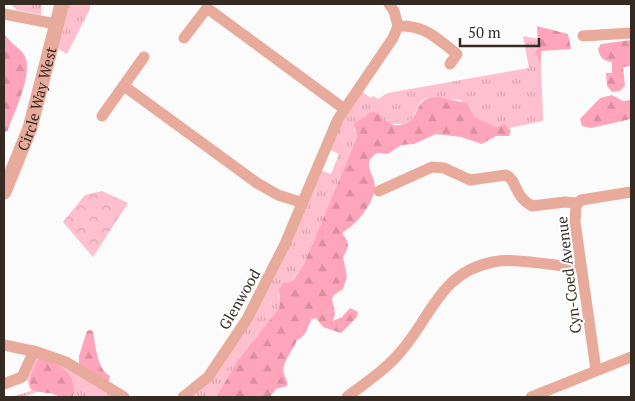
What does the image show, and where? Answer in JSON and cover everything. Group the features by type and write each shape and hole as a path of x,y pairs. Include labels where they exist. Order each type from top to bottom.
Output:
{"street":[{"name":"Circle Way West","path":"4,192 30,128 62,4"},
{"path":"390,4 398,26 415,26 425,29 457,54 450,64"},
{"path":"184,38 207,8 343,108"},
{"path":"4,14 56,24"},
{"name":"Glenwood","path":"183,397 208,376 247,319 269,278 343,108 393,38 398,26"},
{"path":"582,36 631,33"},
{"path":"102,116 144,57"},
{"path":"124,86 257,183 278,195 303,203"},
{"path":"379,191 426,169 438,167 470,180 506,175 514,181 519,196 532,206 565,202 577,203"},
{"name":"Cyn-Coed Avenue","path":"596,370 575,222 577,203 581,200 631,192"},
{"path":"347,397 398,355 438,296 456,279 468,272 482,265 504,261 581,267"},
{"path":"4,345 34,351 66,362 124,397"},
{"path":"4,384 17,380 25,374 34,351"},
{"path":"531,397 631,357"}],"green space":[{"path":"10,4 42,4 41,15 17,10"},
{"path":"70,4 90,4 90,9 67,54 58,49"},
{"path":"537,26 568,34 571,49 541,51 541,60 538,60 535,53 538,48"},
{"path":"4,33 23,53 27,69 23,91 8,130 4,133"},
{"path":"523,36 539,39 536,58 541,60 543,121 509,128 500,125 496,127 475,117 470,107 460,100 427,98 421,101 412,119 404,124 386,122 354,128 357,137 304,264 292,280 282,284 278,296 281,303 280,307 238,360 216,397 183,397 234,340 317,169 331,174 339,154 326,148 358,89 371,98 373,96 378,99 388,93 529,68"},
{"path":"631,40 631,66 623,67 625,86 620,91 612,92 607,86 606,73 612,73 612,62 602,58 598,49 601,44"},
{"path":"612,95 623,101 631,100 631,119 591,128 582,126 580,119 600,98"},
{"path":"437,97 467,103 475,117 496,127 505,124 511,131 509,136 496,136 482,144 461,137 436,134 414,144 401,145 388,154 377,153 372,157 369,165 375,187 374,194 364,213 343,232 348,243 343,257 347,277 343,289 334,295 332,299 335,314 333,321 342,317 350,308 358,312 357,317 341,333 323,327 316,318 312,319 305,334 297,340 285,363 283,372 287,386 276,389 270,397 216,397 238,360 280,307 279,289 282,284 293,280 304,264 357,137 355,122 373,112 393,125 404,124 410,121 420,104 429,98"},
{"path":"102,191 128,203 93,257 63,222 85,195"},
{"path":"87,331 93,331 99,362 110,376 109,381 79,364 79,356"},
{"path":"34,351 124,397 73,397 74,395 34,366 29,379 34,391 39,391 25,397 11,397 31,391 25,374"},
{"path":"39,358 60,366 70,375 73,381 73,397 59,397 35,391 32,388 30,380"}]}
